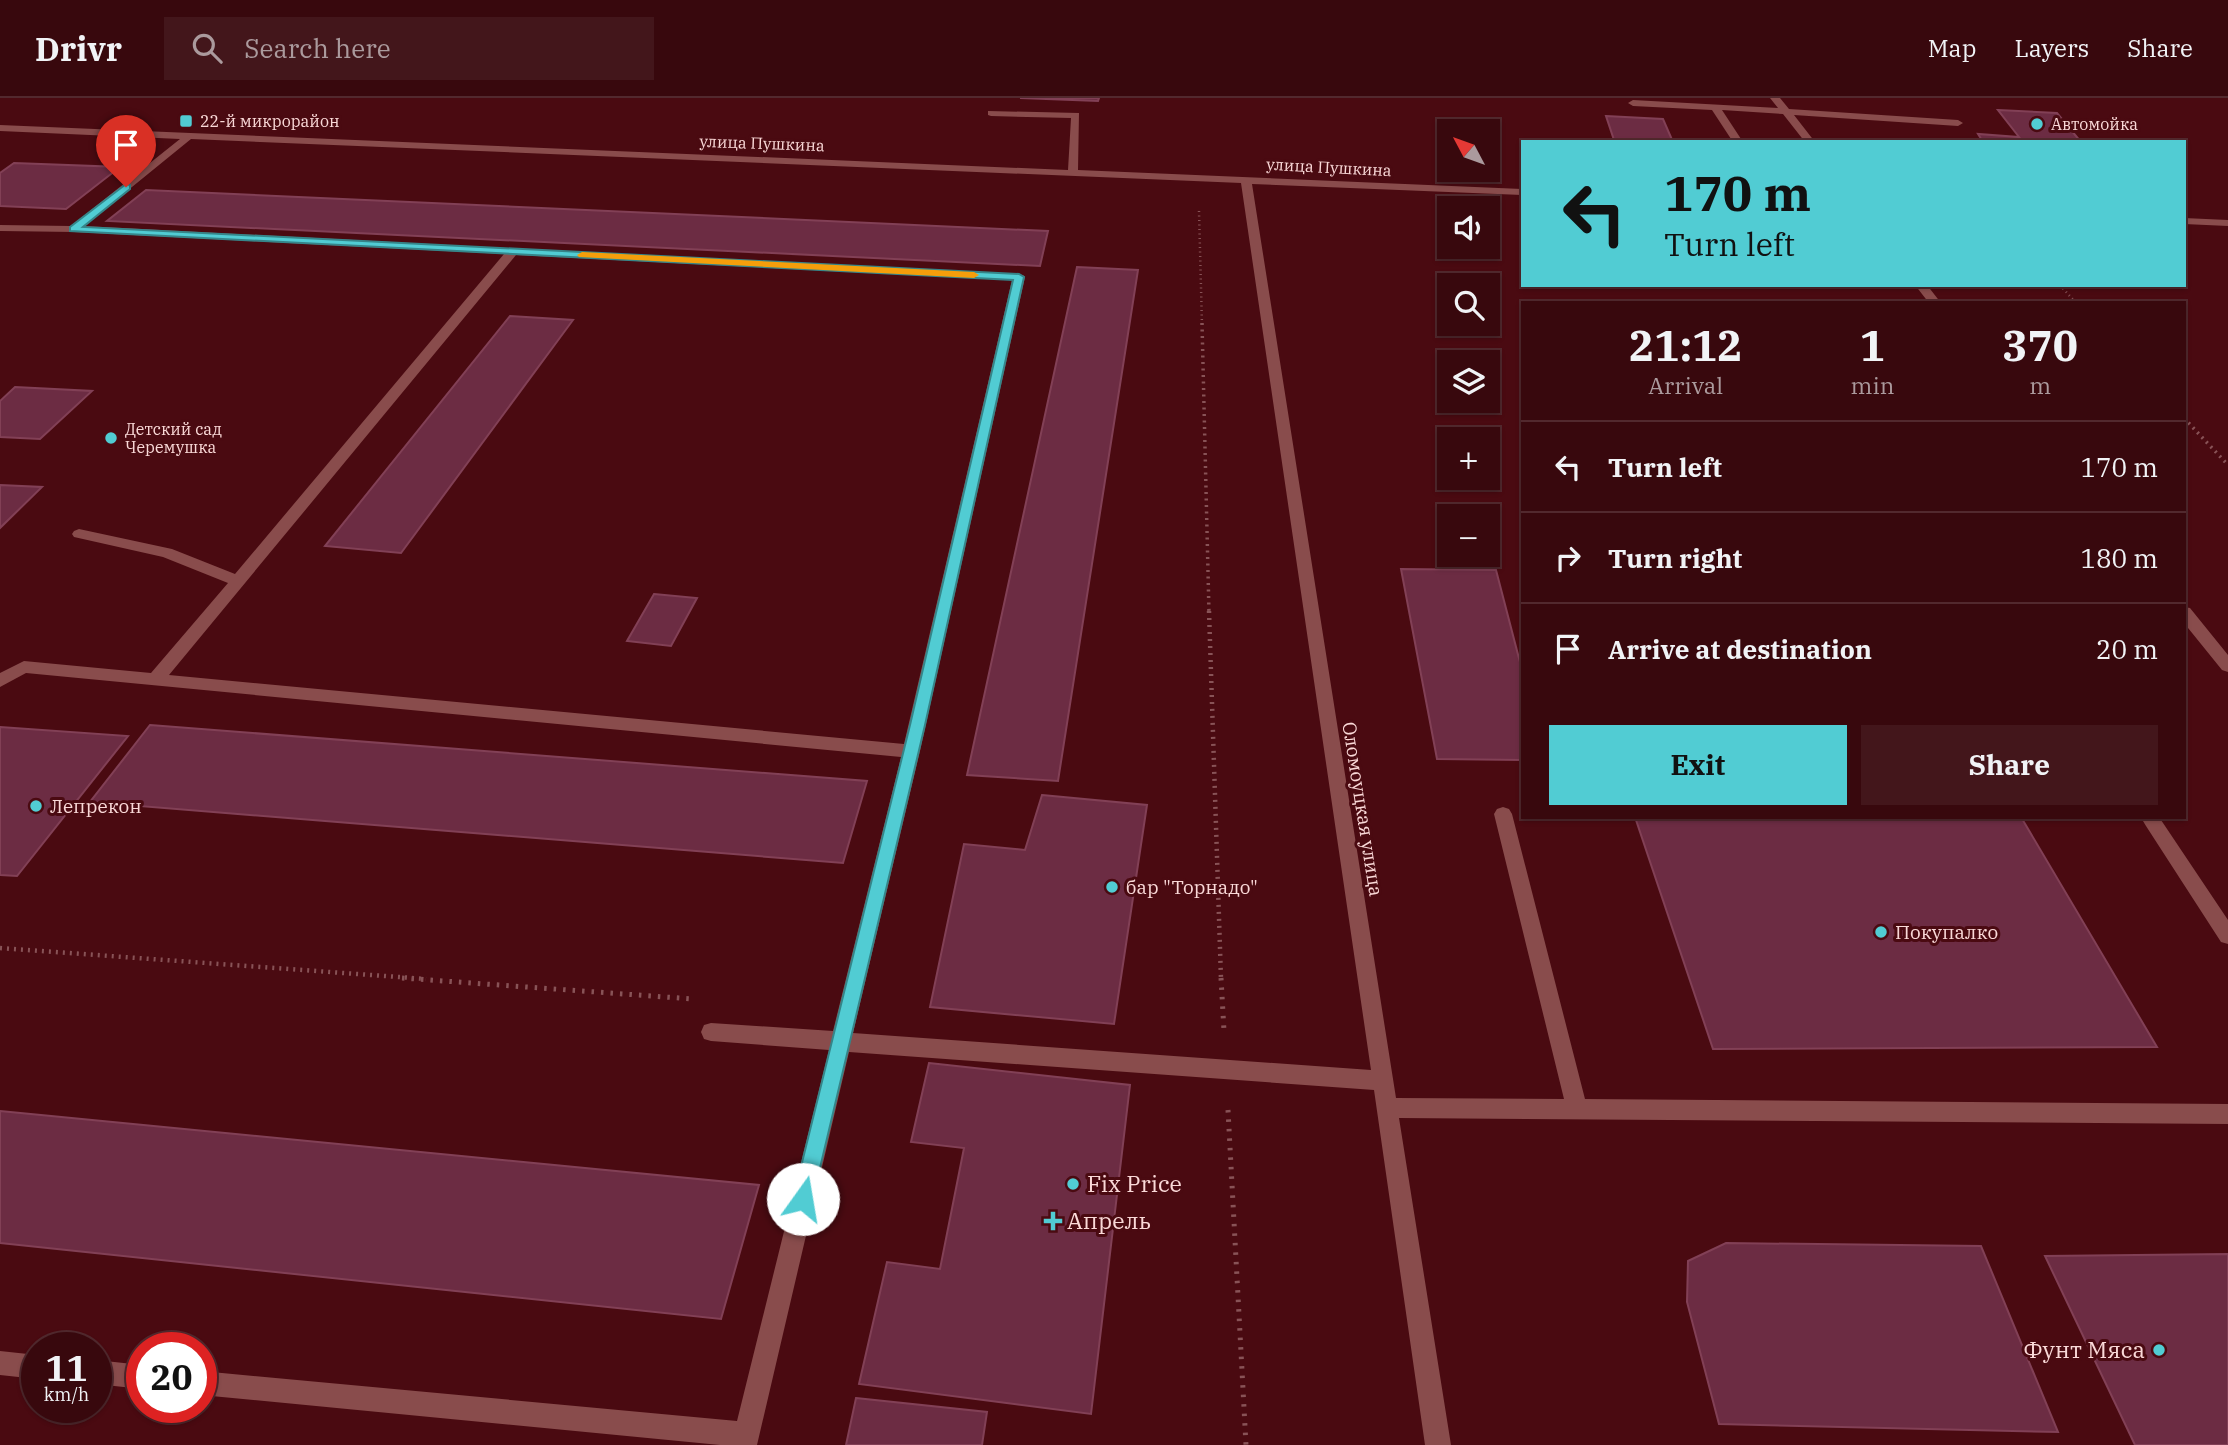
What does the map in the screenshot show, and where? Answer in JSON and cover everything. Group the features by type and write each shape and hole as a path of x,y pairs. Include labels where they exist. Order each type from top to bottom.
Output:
{"street":[{"path":"1775,98 1808,140"},
{"path":"1633,103 1958,123"},
{"path":"1715,107 1737,140"},
{"path":"991,113 1076,116 1073,172"},
{"name":"улица Пушкина","path":"0,128 1521,191"},
{"path":"74,229 189,136"},
{"name":"Оломоуцкая улица","path":"1246,179 1438,1445"},
{"path":"2186,221 2228,223"},
{"path":"0,228 74,229 1019,277 911,751 745,1440 217,1384"},
{"path":"155,680 512,251"},
{"path":"1923,287 1933,301"},
{"path":"79,534 166,553 237,581"},
{"path":"2186,614 2228,666"},
{"path":"0,681 24,667 911,751"},
{"path":"1503,814 1577,1110"},
{"path":"2152,821 2228,936"},
{"path":"711,1032 1383,1081"},
{"path":"1388,1108 2228,1114"},
{"path":"0,1363 21,1365"}],"path":[{"path":"1199,210 1216,870 1246,1445"},
{"path":"2062,287 2074,301"},
{"path":"2186,420 2228,465"},
{"path":"0,948 720,1001 711,1032"}],"building":[{"path":"1020,98 1099,98 1098,101"},
{"name":"Автомойка","path":"1998,110 2057,113 2079,140 1982,140 1978,134 2019,137"},
{"path":"1606,116 1663,119 1672,140 1614,140"},
{"path":"14,163 120,167 66,209 0,206 0,173"},
{"path":"146,190 1048,231 1040,266 107,221"},
{"path":"1077,267 1138,270 1058,781 967,775"},
{"path":"510,316 573,320 401,553 325,546"},
{"path":"15,387 92,391 40,439 0,437 0,401"},
{"path":"0,485 42,487 0,528"},
{"path":"1401,569 1496,570 1521,666 1521,760 1437,759"},
{"path":"654,594 697,598 671,646 627,641"},
{"path":"150,725 867,781 843,863 90,802"},
{"name":"Лепрекон","path":"0,727 128,736 17,876 0,875"},
{"path":"1042,795 1147,805 1114,1024 930,1007 964,844 1025,850"},
{"name":"Покупалко","path":"1636,819 2022,819 2157,1047 1713,1049"},
{"path":"929,1063 1130,1085 1091,1414 859,1384 887,1262 940,1269 964,1148 911,1142"},
{"path":"0,1111 759,1185 721,1319 0,1243"},
{"path":"1726,1243 1981,1246 2058,1432 1719,1424 1687,1302 1688,1261"},
{"name":"Фунт Мяса","path":"2228,1254 2228,1445 2135,1445 2045,1256"},
{"path":"856,1398 987,1412 982,1445 846,1445"}],"slow traffic":[{"path":"582,255 974,275"}],"place":[{"name":"22-й микрорайон","path":"186,121"},
{"name":"Автомойка","path":"2037,124"},
{"name":"Детский сад Черемушка","path":"111,438"},
{"name":"Лепрекон","path":"36,806"},
{"name":"бар \"Торнадо\"","path":"1112,887"},
{"name":"Покупалко","path":"1881,932"},
{"name":"Fix Price","path":"1073,1184"},
{"name":"Апрель","path":"1053,1221"},
{"name":"Фунт Мяса","path":"2159,1350"}],"route":[{"path":"126,187 74,229 1019,277 917,725 803,1199"}]}
